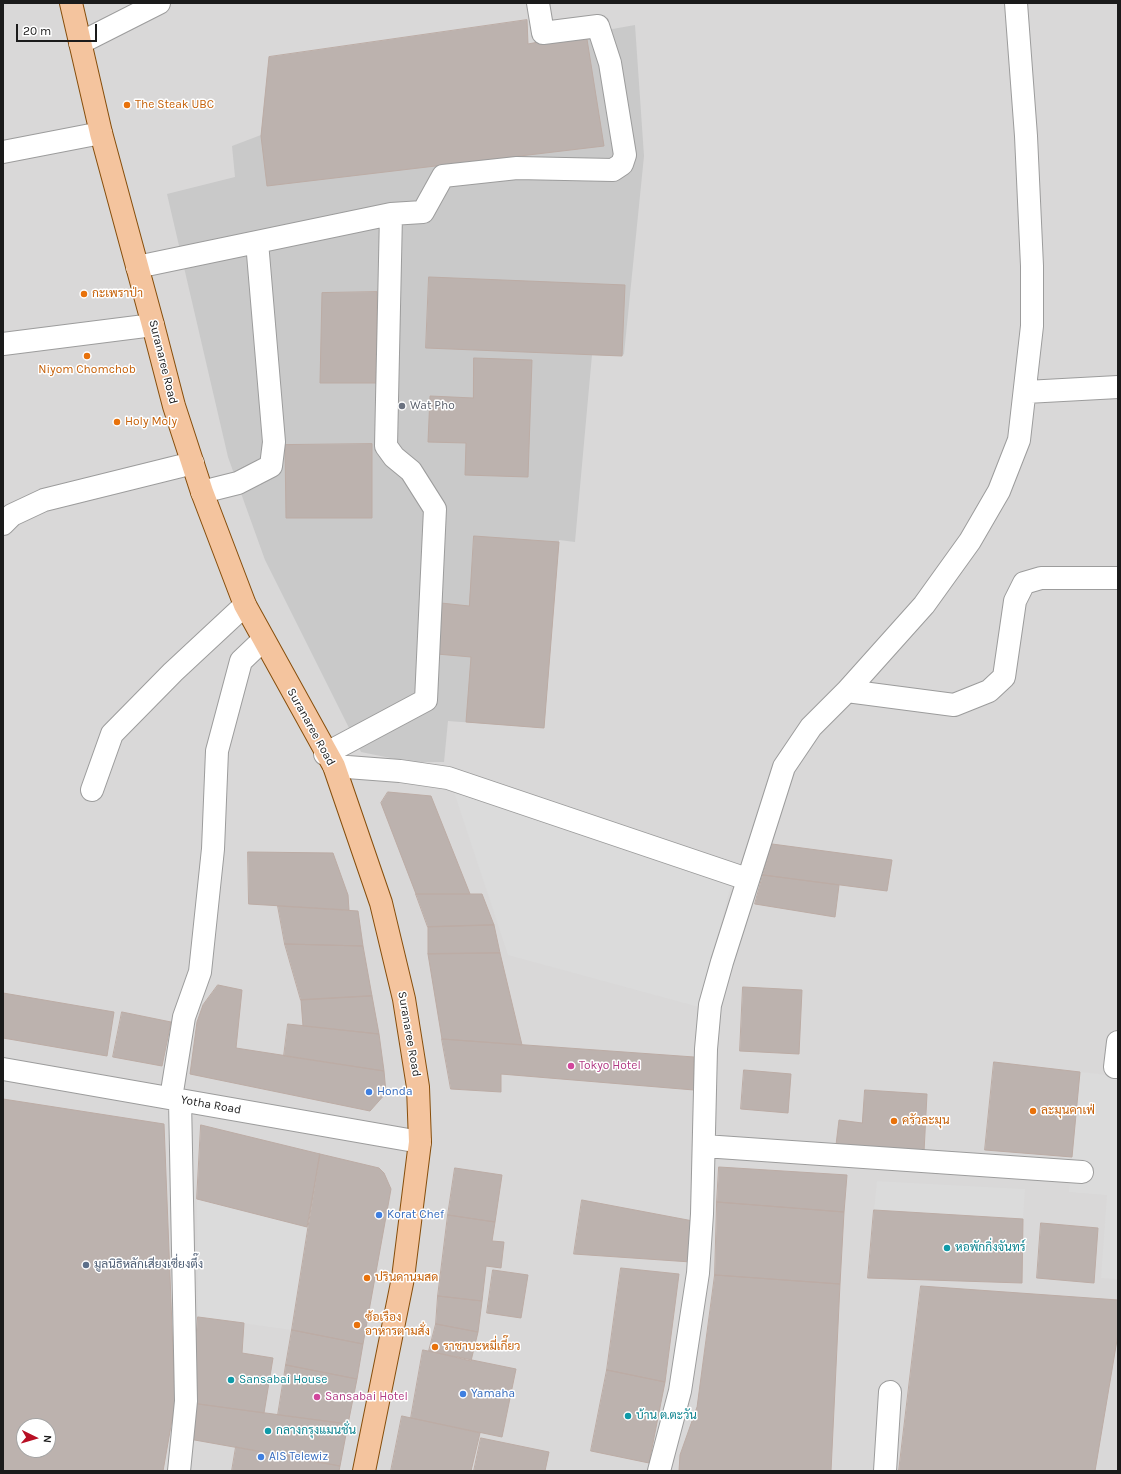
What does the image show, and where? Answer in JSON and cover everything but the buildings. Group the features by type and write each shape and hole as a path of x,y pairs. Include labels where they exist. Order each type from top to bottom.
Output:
{"main road":[{"name":"Suranaree Road","path":"71,3 101,133 174,406 202,492 245,605 330,760 381,903 404,999 418,1087 420,1142 403,1278 364,1471"}],"street":[{"path":"80,43 159,3"},
{"path":"137,267 391,214 423,212 443,176 517,168 613,170 622,164 625,155 610,63 598,26 543,34 538,3"},
{"path":"659,1471 680,1391 698,1273 702,1214 706,1050 710,1005 747,879 784,767 812,727 847,691 924,605 970,541 999,491 1019,440 1026,392 1032,326 1032,266 1026,136 1016,3"},
{"path":"3,152 101,133"},
{"path":"330,760 426,700 435,509 411,471 394,457 386,446 391,214"},
{"path":"202,492 238,483 271,466 274,442 257,242"},
{"path":"3,344 153,325"},
{"path":"1026,392 1118,388"},
{"path":"3,524 12,515 44,500 193,463"},
{"path":"847,691 954,705 989,691 1004,677 1015,601 1024,583 1041,578 1118,578"},
{"path":"92,790 112,734 173,672 245,605"},
{"path":"179,1471 186,1401 176,1099 184,1016 200,972 213,849 217,752 241,660 263,640"},
{"path":"330,760 448,778 747,879"},
{"path":"1118,1042 1115,1067 1118,1067"},
{"name":"Yotha Road","path":"3,1069 420,1142"},
{"path":"704,1146 1082,1172"},
{"path":"885,1471 890,1392"}],"shaded area":[{"path":"3,3 1118,3 1118,1471 3,1471"},
{"name":"Wat Pho","path":"527,20 528,44 635,25 644,156 624,354 622,356 592,355 575,542 559,540 544,728 448,721 444,762 410,762 361,752 265,560 228,457 167,194 235,177 232,146 261,135 269,57"},
{"path":"453,789 731,885 699,1007 508,955"},
{"path":"1080,1072 1118,1076 1118,1279 1101,1278 1107,1195 1069,1192"},
{"path":"877,1181 1025,1189 1023,1219 874,1210"},
{"path":"197,1199 307,1227 292,1330 198,1317"}],"place":[{"name":"The Steak UBC","path":"127,105"},
{"name":"กะเพราป่า","path":"84,294"},
{"name":"Niyom Chomchob","path":"87,356"},
{"name":"Wat Pho","path":"402,406"},
{"name":"Holy Moly","path":"117,422"},
{"name":"Tokyo Hotel","path":"571,1066"},
{"name":"Honda","path":"369,1092"},
{"name":"ละมุนคาเฟ่","path":"1033,1111"},
{"name":"ครัวละมุน","path":"894,1121"},
{"name":"Korat Chef","path":"379,1215"},
{"name":"หอพักกิ่งจันทร์","path":"947,1248"},
{"name":"มูลนิธิหลักเสียงเซี่ยงตึ๊ง","path":"86,1265"},
{"name":"ปรินดานมสด","path":"367,1278"},
{"name":"ซ้อเรือง อาหารตามสั่ง","path":"357,1325"},
{"name":"ราชาบะหมี่เกี๊ยว","path":"435,1347"},
{"name":"Sansabai House","path":"231,1380"},
{"name":"Yamaha","path":"463,1394"},
{"name":"Sansabai Hotel","path":"317,1397"},
{"name":"บ้าน ต.ตะวัน","path":"628,1416"},
{"name":"กลางกรุงแมนชั่น","path":"268,1431"},
{"name":"AIS Telewiz","path":"261,1457"}]}
